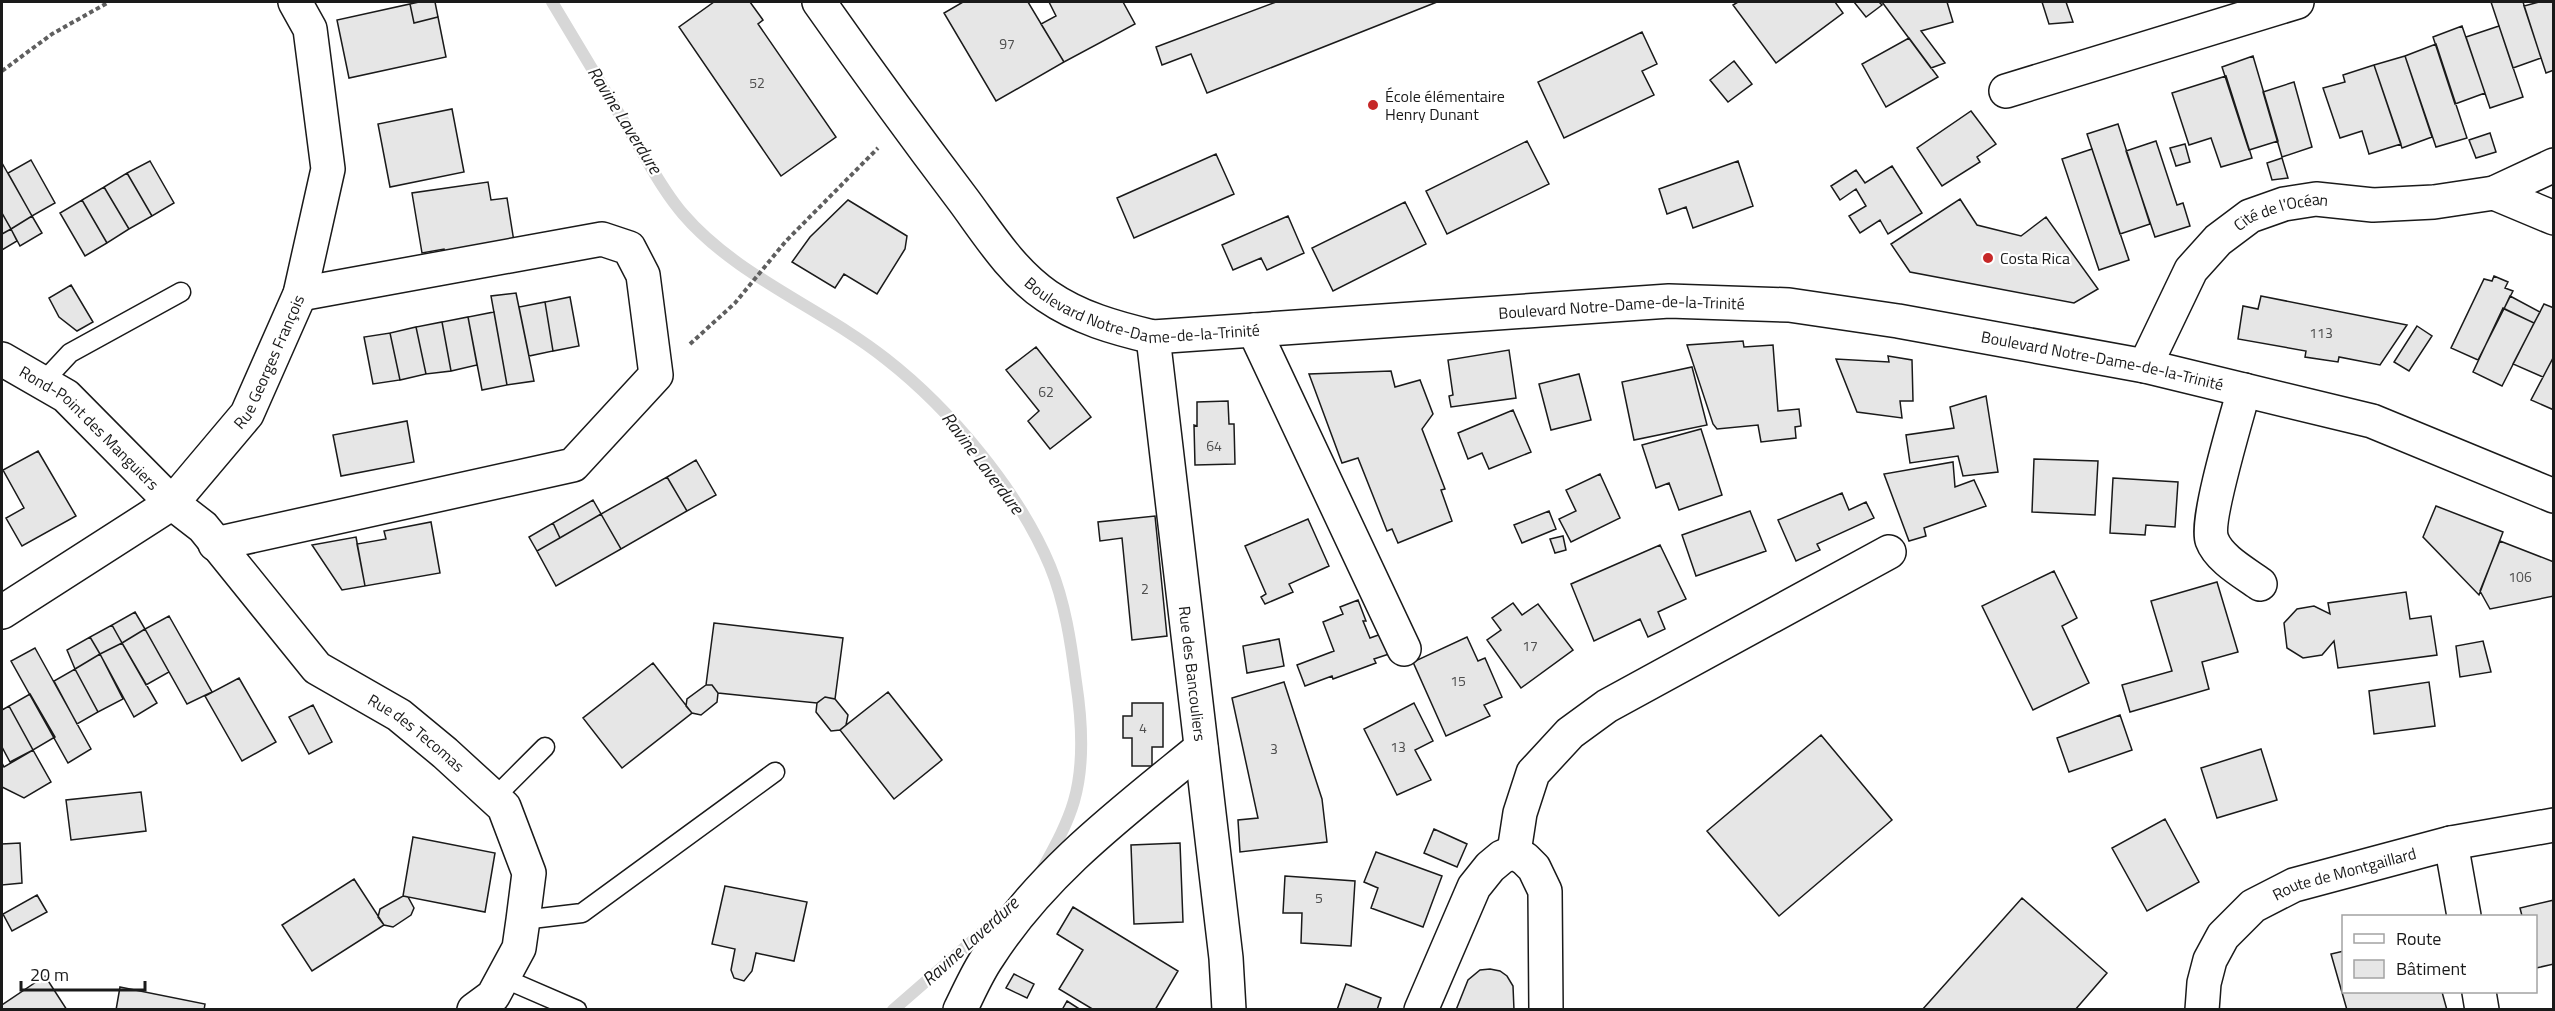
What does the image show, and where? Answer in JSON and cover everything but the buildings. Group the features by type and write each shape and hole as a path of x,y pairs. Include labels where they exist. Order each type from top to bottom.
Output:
{"street":[{"name":"Rue Georges François","path":"2,612 171,503 247,414 300,294 328,169 310,29 295,2"},
{"name":"Boulevard Notre-Dame-de-la-Trinité","path":"819,2 903,122 1020,275 1047,296 1078,315 1153,338 1669,301 1778,305 1898,321 2145,366 2372,421 2553,496"},
{"path":"2006,91 2297,2"},
{"name":"Cité de l'Océan","path":"2145,366 2191,270 2218,240 2250,216 2284,204 2316,199 2373,205 2434,202 2494,193 2553,165"},
{"path":"2494,193 2553,218"},
{"path":"215,544 573,465 656,375 643,275 628,248 602,238 300,294"},
{"path":"1254,330 1404,649"},
{"name":"Rue des Bancouliers","path":"1153,338 1226,958 1229,1010"},
{"name":"Rond-Point des Manguiers","path":"2,359 66,396 171,503"},
{"path":"2244,390 2211,518 2212,540 2224,557 2260,584"},
{"name":"Rue des Tecomas","path":"171,503 202,527 317,668 399,715 504,807 529,873 524,920 519,948 493,996 474,1010"},
{"path":"1514,852 1520,813 1533,773 1570,733 1607,705 1889,552"},
{"path":"960,1010 988,957 1034,896 1086,842 1201,748"},
{"name":"Route de Montgaillard","path":"2202,1010 2204,983 2210,960 2223,936 2253,906 2294,885 2451,843 2553,825"},
{"path":"2451,843 2464,915"},
{"path":"1421,1010 1474,887 1490,867 1502,857 1514,852"},
{"path":"1514,852 1526,859 1534,868 1545,891 1546,1010"},
{"path":"2479,993 2482,1010"}],"lane":[{"path":"43,382 70,353 181,292"},
{"path":"494,798 544,747"},
{"path":"524,920 582,913 775,772"},
{"path":"502,978 577,1010"}],"path":[{"path":"2,71 52,34 109,2"},
{"path":"656,375 735,303 786,241 903,122"}],"waterway":[{"name":"Ravine Laverdure","path":"552,2 656,177 683,214 728,256 861,341 910,379 958,426 980,453 1001,480 1036,537 1050,566 1067,623 1081,727 1080,772 1074,801 1064,828 1042,870"},
{"name":"Ravine Laverdure","path":"893,1010 1001,916"}],"place":[{"name":"École élémentaire Henry Dunant","path":"1373,105"},
{"name":"Costa Rica","path":"1988,258"}]}
